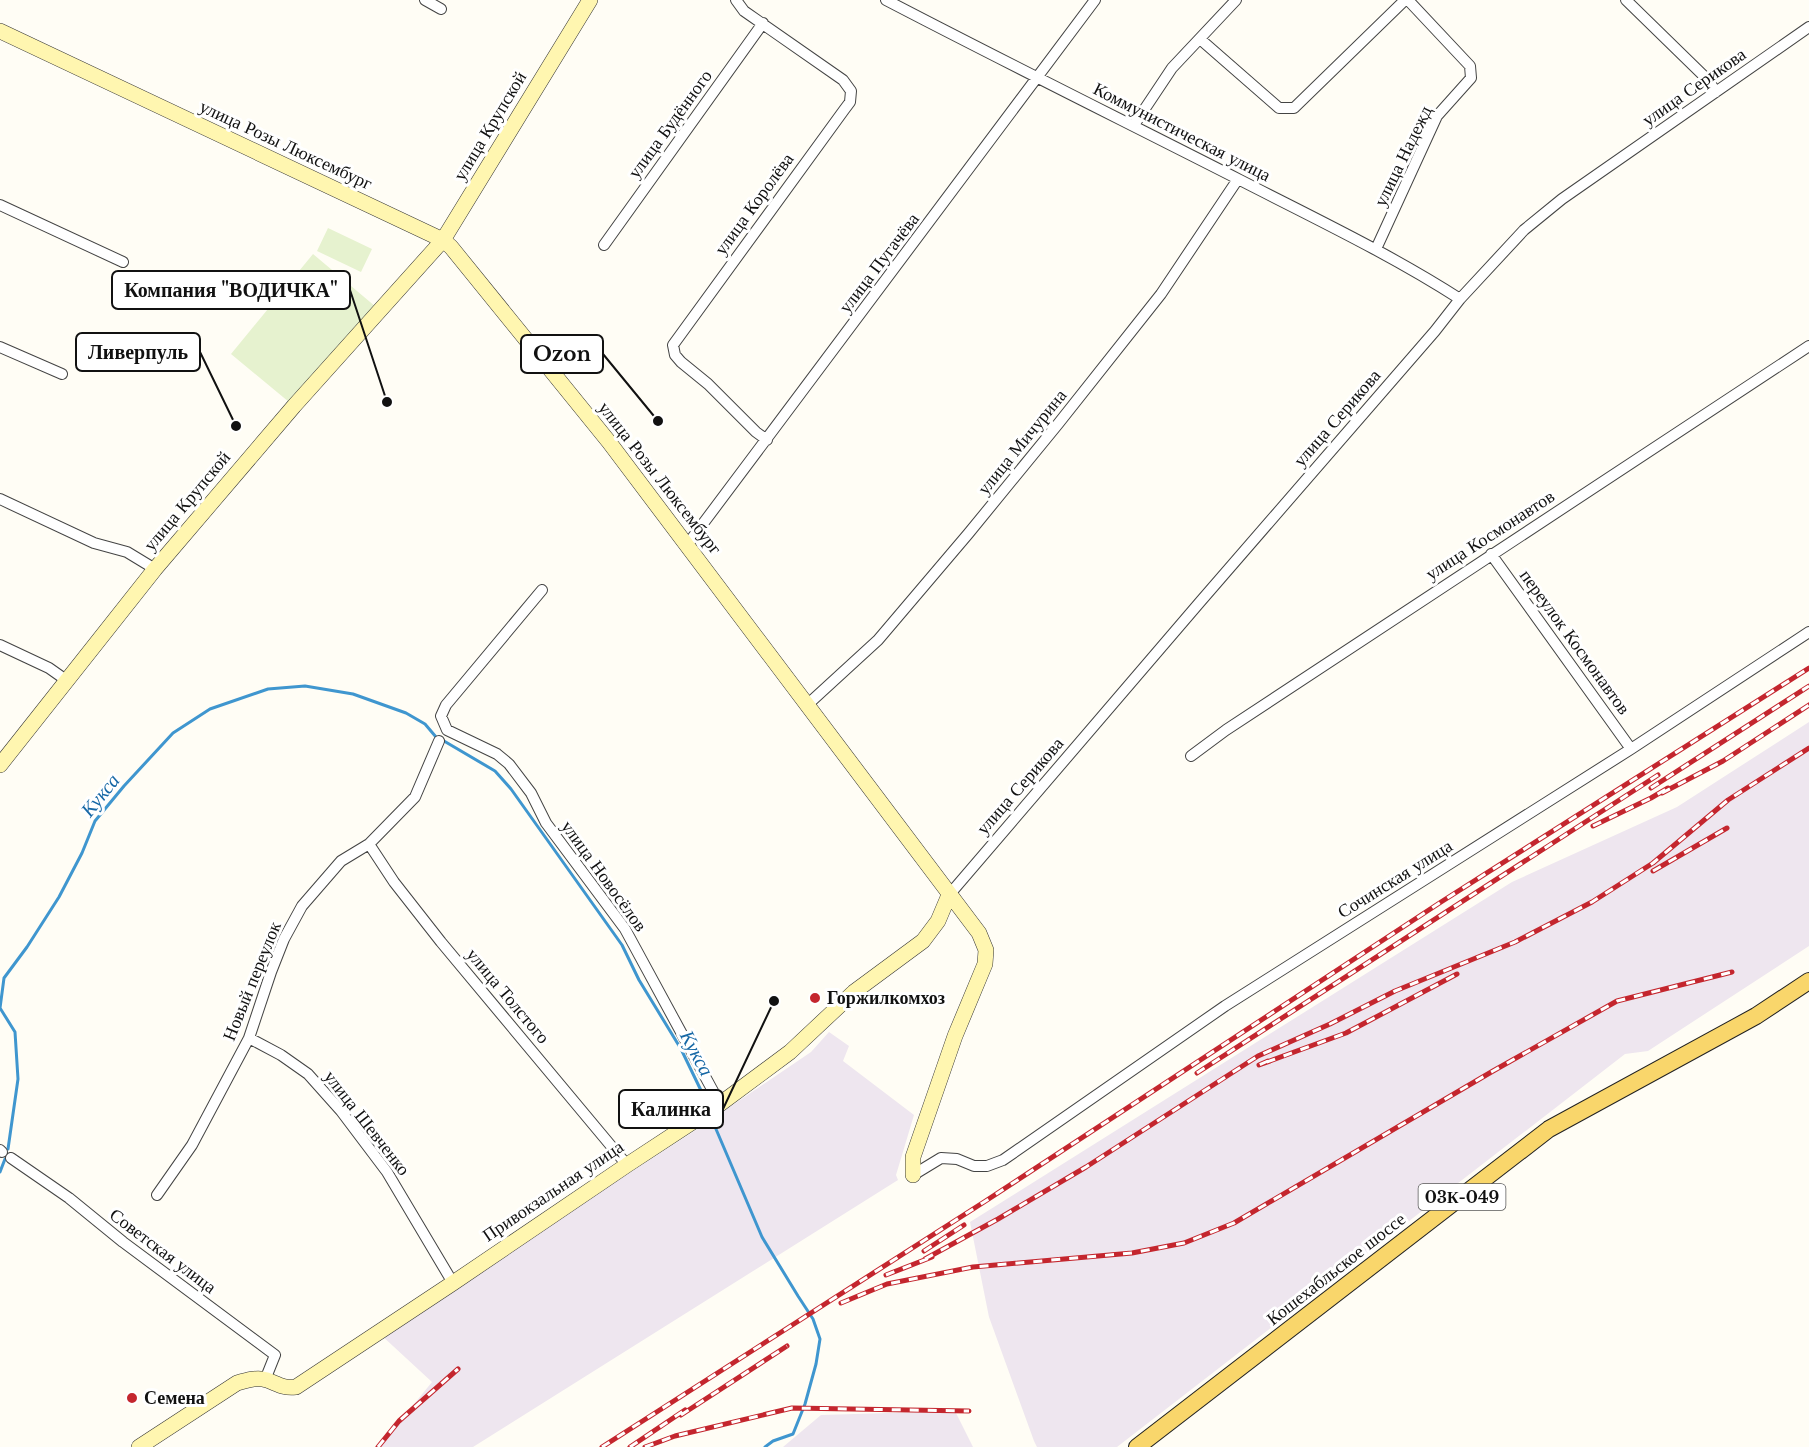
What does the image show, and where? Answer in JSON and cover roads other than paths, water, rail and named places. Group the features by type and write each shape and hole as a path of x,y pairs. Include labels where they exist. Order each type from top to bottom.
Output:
{"main road":[{"name":"Кошехабльское шоссе","path":"1137,1447 1549,1130 1756,1016 1809,981"}],"street":[{"path":"425,0 441,9"},
{"name":"улица Крупской","path":"0,765 155,569 294,406 443,240 590,0"},
{"name":"улица Королёва","path":"736,0 744,10 843,80 851,92 850,102 673,345 675,355 681,362 708,384 767,440"},
{"name":"Коммунистическая улица","path":"886,0 1037,79 1134,125 1376,249 1460,299"},
{"name":"улица Пугачёва","path":"687,545 1095,0"},
{"path":"1134,125 1172,68 1236,0"},
{"name":"улица Надежд","path":"1200,39 1279,108 1294,108 1407,0 1470,66 1471,78 1437,116 1376,249"},
{"path":"1626,0 1708,80 1716,92"},
{"name":"улица Будённого","path":"604,245 763,23"},
{"name":"улица Серикова","path":"949,895 1428,340 1460,299 1524,230 1562,199 1809,27"},
{"name":"улица Розы Люксембург","path":"0,31 443,240 609,442 979,933 986,950 985,964 955,1036 913,1157 913,1175"},
{"name":"улица Мичурина","path":"806,706 878,640 976,525 1161,294 1238,179"},
{"path":"0,205 123,262"},
{"name":"улица Космонавтов","path":"1191,756 1226,730 1491,554 1809,346"},
{"path":"0,347 62,374"},
{"path":"0,499 94,543 127,552 155,569"},
{"name":"переулок Космонавтов","path":"1491,554 1631,749"},
{"name":"улица Новосёлов","path":"542,590 446,705 441,716 447,729 497,754 509,765 531,794 546,823 625,929 713,1108"},
{"name":"Сочинская улица","path":"913,1175 941,1158 957,1159 974,1166 987,1166 1003,1160 1225,1006 1631,749 1809,632"},
{"path":"0,645 49,668 66,680"},
{"name":"Новый переулок","path":"157,1195 192,1145 249,1038 284,939 302,906 341,861 369,844 415,797 439,741"},
{"name":"улица Толстого","path":"369,844 394,882 441,942 627,1165"},
{"name":"Привокзальная улица","path":"139,1447 237,1383 250,1379 266,1380 284,1388 296,1387 713,1108 790,1052 854,992 923,941 938,921 949,895"},
{"name":"улица Шевченко","path":"249,1038 281,1055 308,1074 340,1111 387,1172 453,1283"},
{"name":"Советская улица","path":"4,1153 69,1198 123,1242 274,1355 266,1380"}],"waterway":[{"name":"Кукса","path":"8,1149 18,1079 15,1032 0,1008 4,978 59,897 82,853 95,821 173,733 210,709 268,689 305,686 353,694 406,713 425,724 436,737"},
{"name":"Кукса","path":"444,741 495,771 511,789 622,945 639,980 681,1049 708,1105"},
{"name":"Кукса","path":"710,1115 762,1237 813,1319 820,1339 805,1404 793,1434 773,1441 765,1447"},
{"name":"Кукса","path":"0,1172 5,1159"}],"railway":[{"path":"602,1447 984,1202 1441,902 1809,668"},
{"path":"1651,788 1809,686"},
{"path":"1662,793 1723,761 1809,705"},
{"path":"925,1259 1086,1167 1258,1056 1330,1024 1395,991 1515,942 1592,902 1653,863 1728,800 1809,748"},
{"path":"1197,1073 1658,775"},
{"path":"1593,826 1668,788"},
{"path":"1653,871 1727,828"},
{"path":"841,1303 887,1284 973,1267 1132,1253 1184,1243 1234,1223 1617,1001 1732,972"},
{"path":"1268,1061 1259,1065 1346,1033 1457,974"},
{"path":"924,1251 964,1225"},
{"path":"886,1275 932,1257"},
{"path":"681,1415 787,1346"},
{"path":"378,1447 399,1421 458,1369"},
{"path":"645,1447 675,1436 792,1408 969,1411"},
{"path":"630,1447 685,1410"}],"place":[{"name":"Компания \"ВОДИЧКА\"","path":"387,402"},
{"name":"Ozon","path":"658,421"},
{"name":"Ливерпуль","path":"236,426"},
{"name":"Горжилкомхоз","path":"815,998"},
{"name":"Калинка","path":"774,1001"},
{"name":"Семена","path":"132,1398"}]}
